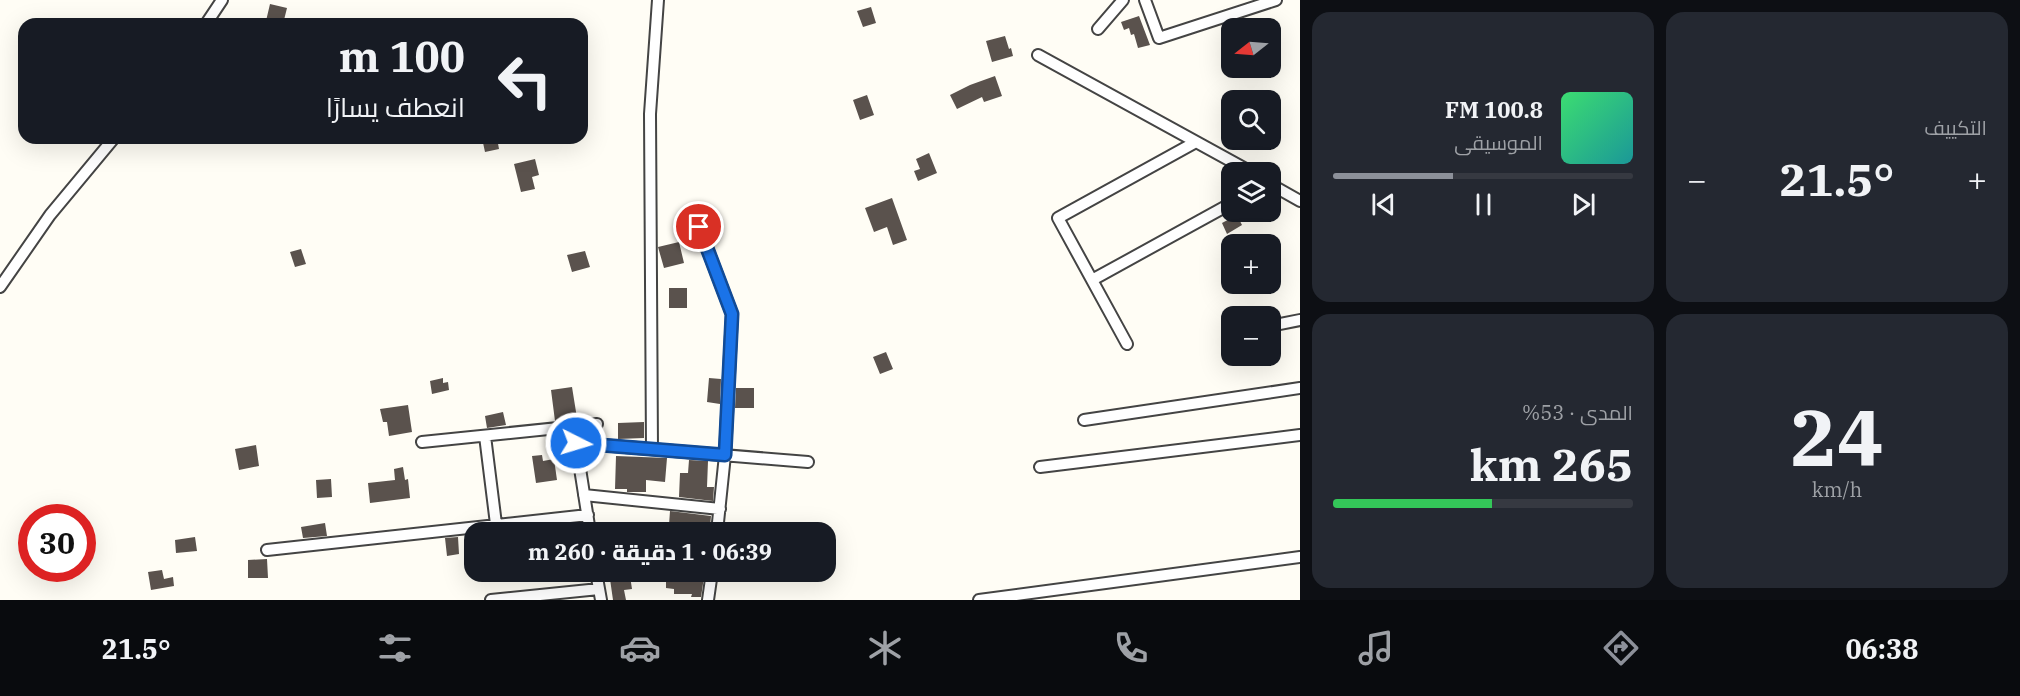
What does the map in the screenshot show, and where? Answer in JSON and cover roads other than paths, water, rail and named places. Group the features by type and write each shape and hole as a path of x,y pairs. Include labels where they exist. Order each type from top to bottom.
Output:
{"street":[{"path":"210,18 222,0"},
{"path":"652,449 650,114 658,0"},
{"path":"1098,29 1123,0"},
{"path":"1145,0 1159,38 1276,0"},
{"path":"1038,55 1231,162"},
{"path":"1127,344 1058,218 1194,143"},
{"path":"0,287 50,215 109,144"},
{"path":"1281,190 1300,201"},
{"path":"1092,280 1221,209"},
{"path":"699,227 732,314 725,455 718,522"},
{"path":"1281,324 1300,320"},
{"path":"1084,420 1300,388"},
{"path":"422,442 597,424"},
{"path":"1040,467 1300,435"},
{"path":"485,436 496,522"},
{"path":"589,522 576,443 808,462"},
{"path":"584,495 720,509"},
{"path":"542,522 588,515"},
{"path":"267,550 464,532"},
{"path":"979,600 1300,557"},
{"path":"708,600 711,582"},
{"path":"491,600 600,594"}]}
